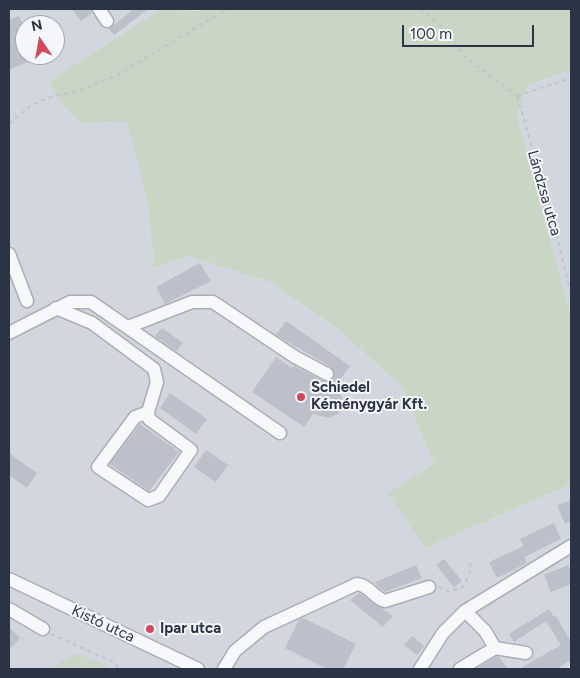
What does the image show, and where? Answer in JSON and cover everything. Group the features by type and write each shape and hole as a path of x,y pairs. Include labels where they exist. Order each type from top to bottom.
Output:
{"street":[{"path":"98,9 107,21"},
{"path":"9,254 26,302"},
{"path":"9,333 70,302 91,302 280,434"},
{"path":"128,327 192,302 213,302 295,357 327,374"},
{"path":"56,308 92,323 154,369 157,388 148,412 149,419 191,450 159,496 148,500 141,498 98,467 135,418 148,412"},
{"path":"420,669 443,633 465,611 570,549"},
{"name":"Kistó utca","path":"9,579 180,666 198,669"},
{"path":"224,669 235,651 257,632 357,584 363,584 379,599 385,601 429,587"},
{"path":"9,609 43,629"},
{"path":"465,611 485,631 495,648"},
{"path":"460,669 495,648 526,653"}],"path":[{"path":"9,124 29,107 47,98 85,89 117,75 227,9"},
{"path":"420,9 444,29 467,59 517,96 571,78"},
{"name":"Lándzsa utca","path":"517,96 549,204 570,290"},
{"path":"429,587 438,587 450,592 456,591 468,580 471,570 470,562"},
{"path":"43,629 112,662 119,669"}],"shaded area":[{"path":"9,9 161,9 49,81 81,123 126,122 140,164 153,242 155,268 188,256 270,282 339,330 402,387 434,464 425,548 571,484 571,665 564,669 9,669"},
{"path":"571,70 571,317 517,115 528,85"}],"green space":[{"path":"161,9 199,11 202,9 571,9 571,70 528,85 517,115 571,317 571,484 425,548 388,493 434,464 402,387 339,330 270,282 188,256 154,268 145,194 126,122 81,123 63,105 49,81"},
{"path":"76,654 104,664 109,669 49,669"}],"building":[{"path":"72,9 91,9 92,13 81,21"},
{"path":"134,9 148,9 114,35 109,29"},
{"path":"15,18 15,65 21,65 9,70 9,20"},
{"path":"200,263 211,281 165,304 156,287"},
{"name":"Schiedel Kéménygyár Kft.","path":"286,321 350,366 336,385 341,388 339,391 344,403 338,414 329,418 313,414 304,427 252,392 276,357 292,368 294,366 324,381 331,381 334,377 335,373 331,367 276,335"},
{"path":"162,328 183,343 176,351 155,336"},
{"path":"170,393 207,419 196,434 160,408"},
{"path":"140,424 179,452 149,491 110,464"},
{"path":"206,450 228,465 216,482 194,467"},
{"path":"9,453 37,473 27,488 9,475"},
{"path":"571,500 571,521 565,524 557,505"},
{"path":"554,523 561,539 524,557 527,563 497,578 489,562 524,546 520,539"},
{"path":"444,559 462,581 454,587 436,565"},
{"path":"416,565 422,578 385,592 375,582"},
{"path":"568,565 571,573 571,584 551,592 544,575"},
{"path":"359,593 393,616 383,627 350,600"},
{"path":"549,609 554,617 556,616 571,642 571,660 556,669 519,669 561,645 546,621 514,642 509,634"},
{"path":"303,618 356,644 343,669 327,669 285,648 299,620"},
{"path":"9,627 20,638 9,650"},
{"path":"412,636 424,646 417,655 404,645"},
{"path":"497,656 508,669 476,669"}],"place":[{"name":"Schiedel Kéménygyár Kft.","path":"301,397"},
{"name":"Ipar utca","path":"150,629"}]}
